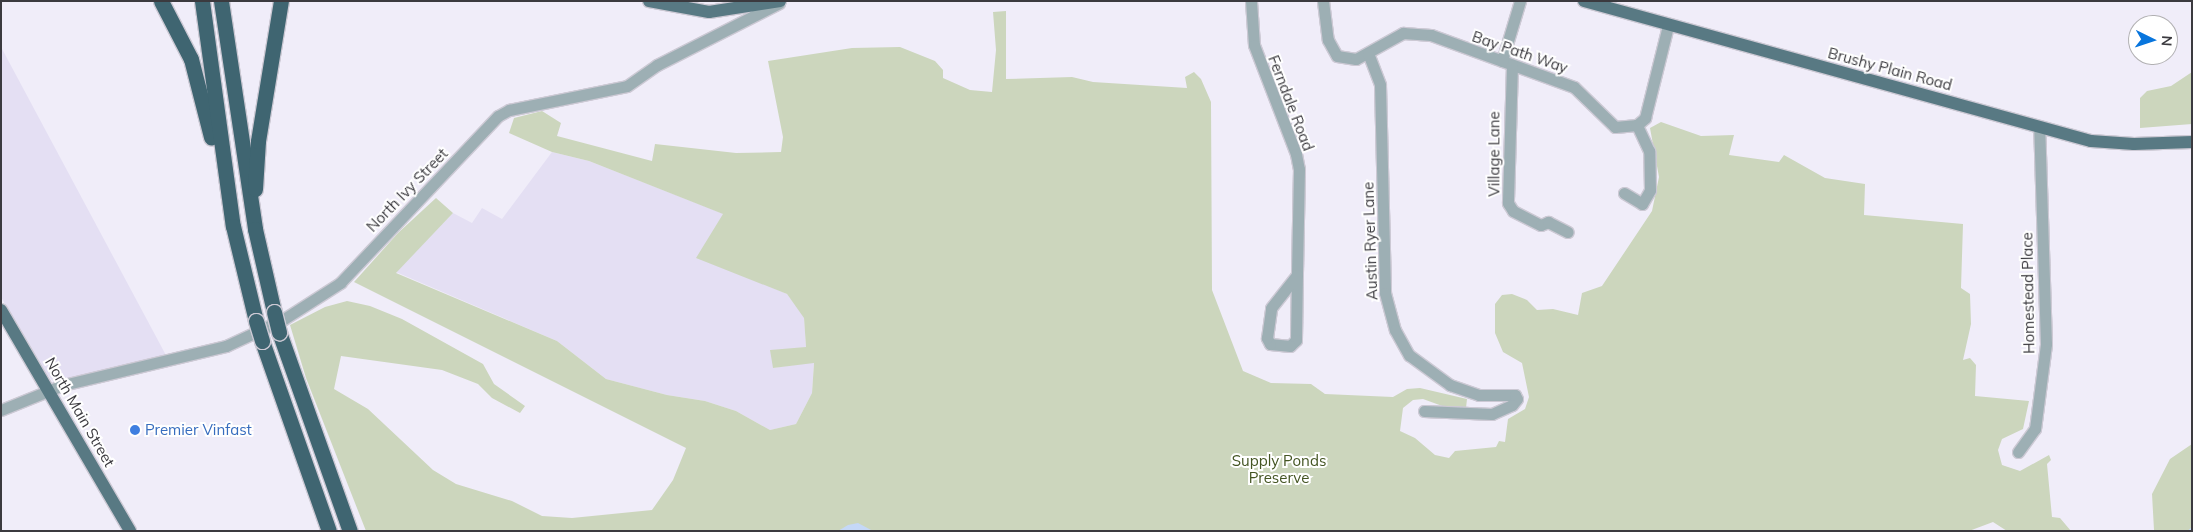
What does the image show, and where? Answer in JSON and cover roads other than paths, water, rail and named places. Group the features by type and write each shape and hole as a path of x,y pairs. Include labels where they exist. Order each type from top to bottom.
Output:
{"highway":[{"path":"161,1 191,60 256,321 329,531"},
{"path":"202,1 233,226"},
{"path":"221,1 254,229 280,332 350,531"},
{"path":"273,307 255,180 258,141 281,1"}],"main road":[{"path":"649,1 709,12 781,1"},
{"name":"Brushy Plain Road","path":"1584,1 1668,26 2091,141 2134,144 2192,142"},
{"name":"North Main Street","path":"1,310 130,531"}],"street":[{"name":"North Ivy Street","path":"1,410 62,385 226,346 284,319 340,282 498,116 509,110 626,86 657,65 781,1"},
{"name":"Ferndale Road","path":"1251,1 1254,45 1296,154 1299,169 1296,340 1290,346 1270,344 1267,338 1270,308 1297,275"},
{"name":"Bay Path Way","path":"1323,1 1328,40 1337,56 1356,59 1403,34 1431,34 1574,87 1593,103 1609,125 1624,128 1637,125"},
{"name":"Village Lane","path":"1520,1 1507,63 1508,203 1513,211 1541,225 1548,222 1568,232"},
{"path":"1624,193 1642,204 1650,190 1649,151 1637,125 1645,118 1650,104 1668,26"},
{"name":"Austin Ryer Lane","path":"1368,53 1380,85 1385,293 1395,330 1411,357 1450,385 1479,395 1515,395 1517,399 1512,405 1492,414 1424,411"},
{"name":"Homestead Place","path":"2018,452 2035,429 2046,344 2039,127"}],"water":[{"path":"858,523 873,531 838,531 848,525"}],"waterway":[{"path":"2189,531 2192,528"}],"place":[{"name":"Premier Vinfast","path":"135,430"}],"park label":[{"name":"Supply Ponds Preserve","path":"1279,468"}]}
